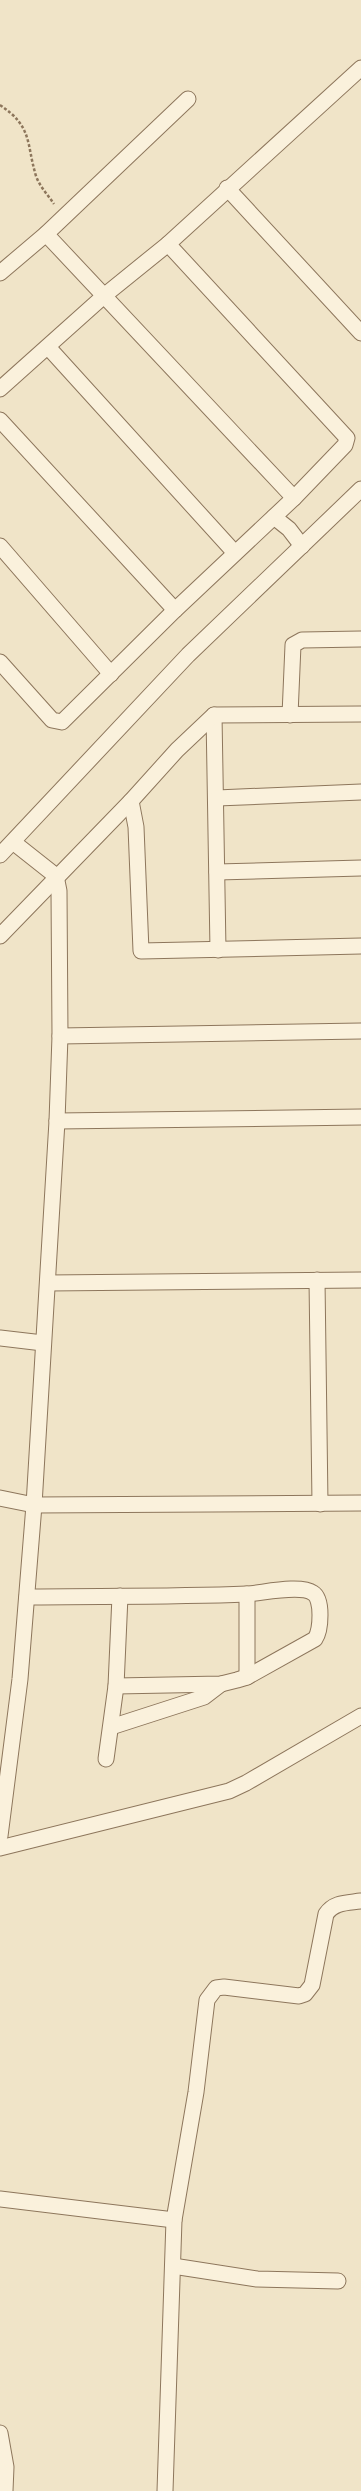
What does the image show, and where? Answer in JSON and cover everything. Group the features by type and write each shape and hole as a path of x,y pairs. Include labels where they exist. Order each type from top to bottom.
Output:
{"street":[{"path":"0,390 105,295 168,244 227,188 361,68"},
{"path":"0,273 46,234 63,216 188,98"},
{"path":"227,188 361,333"},
{"path":"46,234 105,295 294,498"},
{"path":"0,662 52,720 57,722 69,717 176,610 294,498 345,445 346,438 168,244"},
{"path":"48,347 235,553"},
{"path":"0,420 176,610"},
{"path":"0,855 296,538 361,489"},
{"path":"274,517 296,538"},
{"path":"0,546 112,674"},
{"path":"290,715 293,645 302,640 361,639"},
{"path":"0,936 56,876 131,801 177,750 214,715 361,714"},
{"path":"214,715 218,950"},
{"path":"216,798 361,792"},
{"path":"131,801 136,827 141,951 361,946"},
{"path":"0,1836 5,1746 20,1679 34,1505 57,1121 60,1036 59,891 56,876 13,842"},
{"path":"217,872 361,868"},
{"path":"60,1036 361,1031"},
{"path":"57,1121 361,1117"},
{"path":"317,1280 320,1504"},
{"path":"48,1283 361,1280"},
{"path":"0,1338 43,1343"},
{"path":"0,1498 34,1505 361,1503"},
{"path":"27,1598 248,1594 297,1589 307,1591 317,1598 320,1632 315,1639 247,1677 221,1684 116,1686"},
{"path":"247,1677 248,1594"},
{"path":"106,1759 116,1686 120,1596"},
{"path":"110,1727 204,1697 221,1684"},
{"path":"0,1848 229,1791 273,1768 361,1716"},
{"path":"165,2491 174,2220 209,1996 216,1988 224,1987 299,1996 305,1994 312,1985 326,1914 330,1907 337,1904 361,1901"},
{"path":"0,2199 174,2220"},
{"path":"173,2266 257,2278 338,2281"},
{"path":"0,2433 1,2455 6,2467 5,2491"}],"path":[{"path":"0,105 13,114 26,132 37,177 41,187 63,216"}]}
